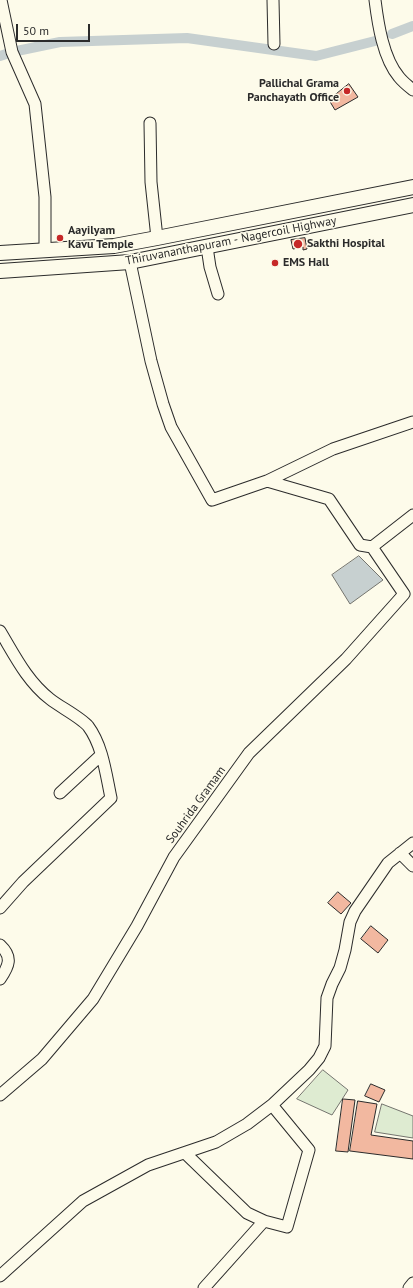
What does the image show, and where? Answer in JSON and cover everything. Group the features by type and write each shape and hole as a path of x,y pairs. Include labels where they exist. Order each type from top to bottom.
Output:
{"main road":[{"name":"Thiruvananthapuram - Nagercoil Highway","path":"0,253 114,246 413,187"},
{"name":"Thiruvananthapuram - Nagercoil Highway","path":"0,271 130,262 413,205"}],"street":[{"path":"1,0 12,52 35,104 45,197 46,250"},
{"path":"273,0 274,44"},
{"path":"376,0 378,18 389,62 399,78 413,90"},
{"path":"150,123 151,182 157,238"},
{"path":"207,247 210,267 218,294"},
{"path":"130,262 151,361 163,404 171,427 212,500 267,481 333,449 413,422"},
{"path":"267,481 329,498 360,546 372,547 413,515"},
{"name":"Souhrida Gramam","path":"0,1094 42,1059 93,1000 137,926 174,857 249,753 346,659 404,594 372,547"},
{"path":"0,631 25,674 35,686 50,699 87,725 95,739 101,755 111,798 23,882 0,908"},
{"path":"60,793 101,755"},
{"path":"0,1276 83,1201 148,1165 216,1142 247,1124 272,1104 319,1058 325,1046 327,998 340,968 350,922 388,863 413,843"},
{"path":"400,853 413,866"},
{"path":"0,944 8,954 9,962 0,979"},
{"path":"185,1153 247,1213 264,1221 288,1227 309,1150 272,1104"},
{"path":"204,1288 264,1221"},
{"path":"409,1288 413,1283"}],"green space":[{"path":"323,1070 348,1090 332,1115 297,1099"},
{"path":"382,1104 413,1116 413,1138 375,1132"}],"shaded area":[{"path":"359,556 383,580 350,604 332,575"}],"building":[{"name":"Pallichal Grama Panchayath Office","path":"349,84 358,97 335,110 329,100"},
{"path":"305,238 307,249 303,250 303,247 293,249 291,240"},
{"path":"338,892 351,903 341,914 328,903"},
{"path":"371,926 388,940 378,953 361,939"},
{"path":"371,1084 385,1090 379,1102 365,1096"},
{"path":"343,1099 355,1100 348,1152 336,1151"},
{"path":"358,1101 377,1104 371,1135 413,1141 413,1159 350,1151"}],"waterway":[{"path":"392,34 413,26"},
{"path":"0,56 60,42 187,38 316,56 375,41"}],"place":[{"name":"Pallichal Grama Panchayath Office","path":"347,91"},
{"name":"Aayilyam Kavu Temple","path":"60,238"},
{"name":"Sakthi Hospital","path":"298,244"},
{"name":"EMS Hall","path":"275,263"}]}
